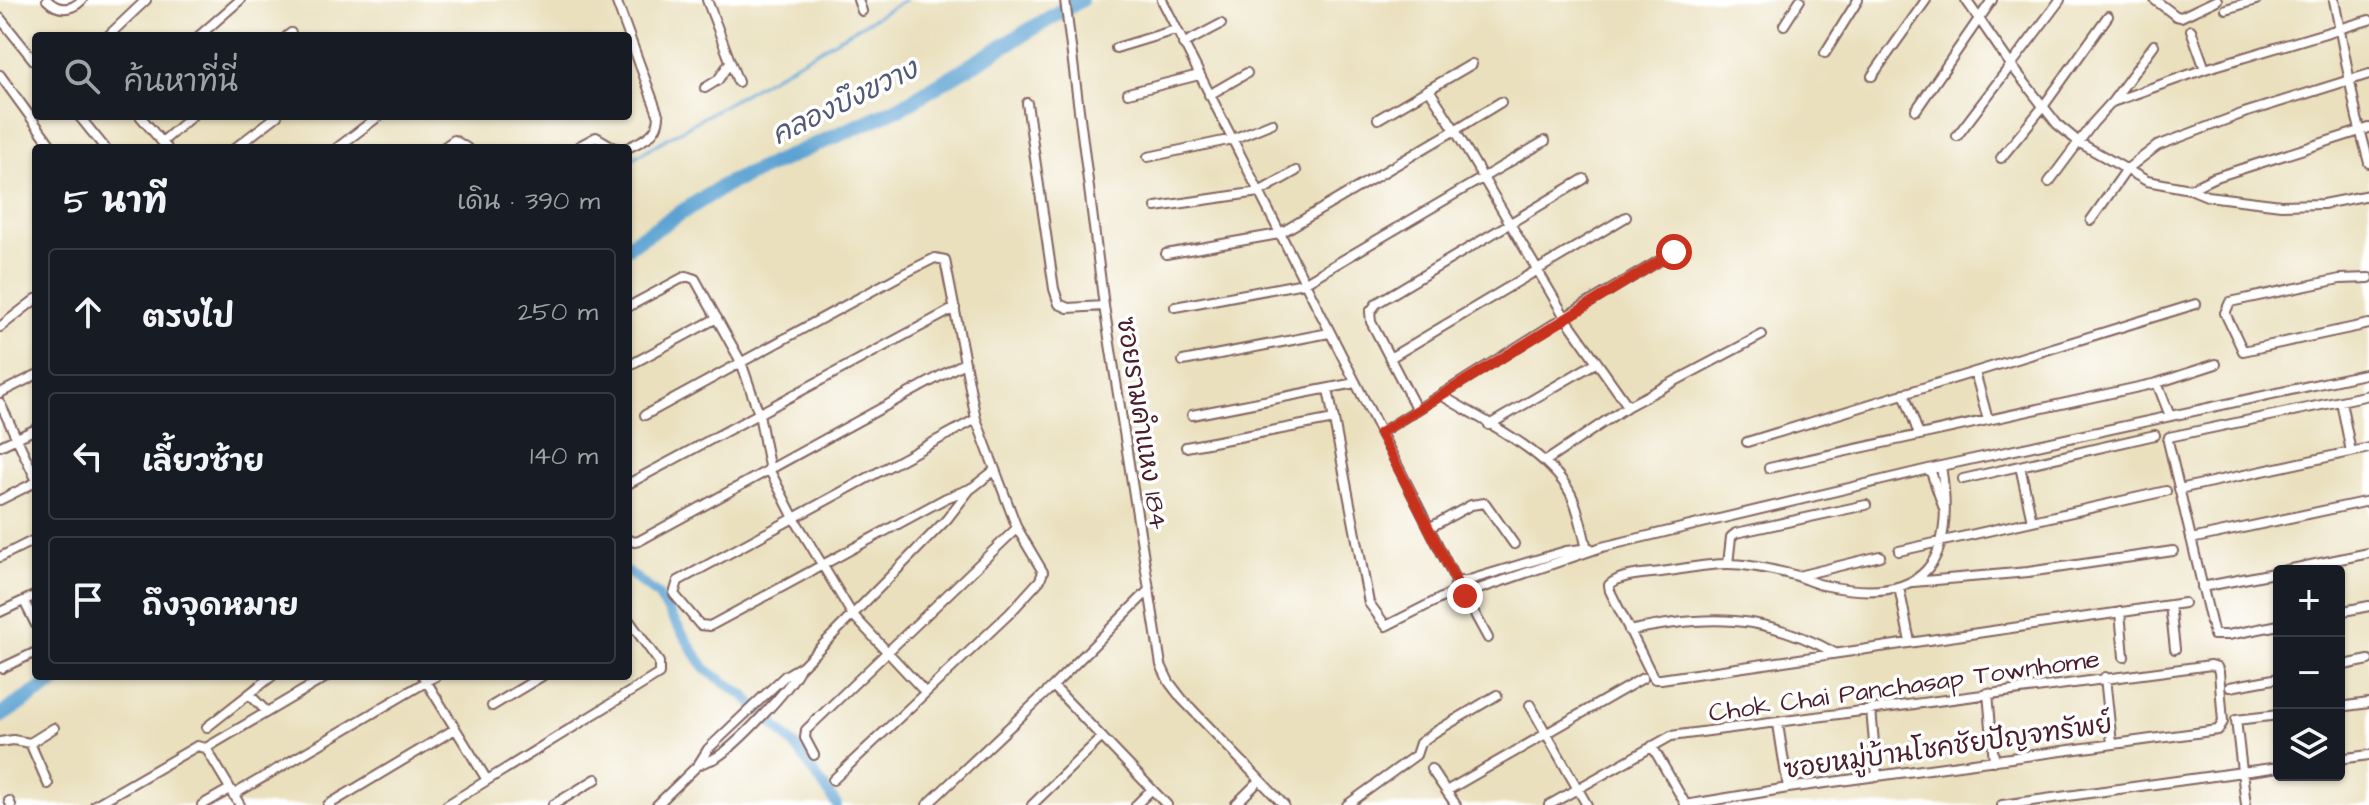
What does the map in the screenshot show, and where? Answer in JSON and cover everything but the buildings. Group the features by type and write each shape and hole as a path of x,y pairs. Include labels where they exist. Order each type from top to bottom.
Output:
{"street":[{"path":"47,0 65,9 82,0"},
{"path":"112,32 146,0"},
{"path":"204,32 240,0"},
{"path":"616,0 628,32"},
{"path":"707,0 738,82"},
{"path":"858,0 862,11"},
{"name":"ซอยรามคำแหง 184","path":"1065,0 1104,306 1161,665 1169,682 1205,725 1284,805"},
{"path":"1162,0 1459,585 1459,596 1602,547"},
{"path":"1784,25 1800,0"},
{"path":"1825,53 1858,0"},
{"path":"1872,76 1926,0"},
{"path":"1966,0 2042,108 2080,143 2147,181 2190,189 2207,196 2281,205 2323,204 2369,195"},
{"path":"1916,110 1992,0"},
{"path":"1957,136 2060,0"},
{"path":"2155,0 2181,17 2217,0"},
{"path":"2226,9 2256,0"},
{"path":"2334,0 2369,163"},
{"path":"2001,158 2042,108 2108,16"},
{"path":"0,18 32,58"},
{"path":"2112,102 2205,69 2369,20"},
{"path":"1183,44 1221,24"},
{"path":"1116,48 1175,30"},
{"path":"2191,30 2205,69"},
{"path":"632,41 659,111 656,130 632,146"},
{"path":"2049,182 2154,45"},
{"path":"705,88 718,80 730,62"},
{"path":"1378,119 1472,64"},
{"path":"1209,95 1247,73"},
{"path":"2091,220 2127,169 2157,146 2244,113 2369,74"},
{"path":"0,75 32,119"},
{"path":"1128,93 1199,75"},
{"path":"1430,91 1565,317 1628,406"},
{"path":"1166,254 1279,234 1501,102"},
{"path":"1027,103 1054,289 1059,304 1068,308 1104,306"},
{"path":"33,120 50,144"},
{"path":"82,120 102,144"},
{"path":"143,120 163,144"},
{"path":"165,144 188,120"},
{"path":"240,144 272,120"},
{"path":"342,144 374,120"},
{"path":"1148,157 1233,139 1272,123"},
{"path":"2190,189 2213,178 2364,129"},
{"path":"583,144 596,137 608,144"},
{"path":"1175,307 1304,283 1545,141"},
{"path":"1156,207 1259,192 1296,171"},
{"path":"1417,410 1371,322 1370,312 1377,303 1584,179"},
{"path":"1390,358 1626,217"},
{"path":"1380,433 1674,252"},
{"path":"645,415 939,257 945,260 976,419 1017,528 1043,572 1040,580 1010,613 833,780"},
{"path":"632,305 689,276 695,279 741,362 759,414 770,471 820,565 852,614 925,692"},
{"path":"2369,278 2340,279 2230,302 2225,313 2239,347 2249,352 2369,324"},
{"path":"0,327 32,302"},
{"path":"1747,442 2196,304"},
{"path":"632,482 955,308"},
{"path":"632,364 717,318"},
{"path":"1183,361 1329,333"},
{"path":"1546,461 1628,406 1762,335"},
{"path":"1489,425 1597,362"},
{"path":"632,540 639,541 964,363"},
{"path":"1769,468 2157,383 2216,364"},
{"path":"1975,372 1988,420"},
{"path":"1328,389 1369,603 1386,626 1459,585 1566,551 1602,547 1941,466 2369,373"},
{"path":"0,393 32,377"},
{"path":"1192,415 1355,383"},
{"path":"2157,383 2170,416"},
{"path":"1904,393 1919,435"},
{"path":"1441,395 1510,435 1546,461 1574,499 1587,549"},
{"path":"2273,626 2217,637 2211,629 2169,437 2369,395"},
{"path":"2341,401 2351,452"},
{"path":"0,403 32,471"},
{"path":"972,488 946,498 710,626 700,625 674,594 678,581 976,419"},
{"path":"1186,447 1334,419"},
{"path":"0,446 32,431"},
{"path":"1963,479 2155,435"},
{"path":"2179,489 2369,448"},
{"path":"1913,582 1937,558 1943,541 1946,499 1941,466"},
{"path":"2020,466 2032,521"},
{"path":"1930,469 1944,510"},
{"path":"657,805 698,765 708,749 785,676 802,666 947,519 972,488 995,470"},
{"path":"0,500 32,482"},
{"path":"1899,551 2166,491"},
{"path":"2191,539 2369,501"},
{"path":"1429,528 1471,505 1485,503 1514,544"},
{"path":"1728,564 1729,542 1736,533 1866,505"},
{"path":"814,755 805,738 806,730 1017,528"},
{"path":"0,557 32,541"},
{"path":"2173,551 2028,572 1913,582 1899,587 1843,588 1728,564 1638,574 1609,585 1655,679 2184,603"},
{"path":"2310,565 2369,553"},
{"path":"1797,576 1880,556"},
{"path":"1523,564 1526,574"},
{"path":"2202,587 2273,572"},
{"path":"1459,585 1470,586 1467,594 1488,638"},
{"path":"1899,587 1910,642"},
{"path":"927,805 1149,590"},
{"path":"0,612 32,597"},
{"path":"24,601 32,617"},
{"path":"2170,605 2175,649"},
{"path":"2345,611 2369,606"},
{"path":"2120,612 2124,657"},
{"path":"1629,631 1675,621 1746,621 1808,638 1835,653"},
{"path":"447,805 659,674 659,662 632,626"},
{"path":"2,668 32,654"},
{"path":"2345,665 2369,660"},
{"name":"Chok Chai Panchasap Townhome","path":"1549,805 1671,736 2211,665 2217,667 2223,722 2218,730"},
{"path":"698,765 717,757 793,684 802,666"},
{"path":"2105,677 2112,744"},
{"path":"1448,790 1643,678"},
{"path":"2230,687 2273,679"},
{"path":"207,727 267,680"},
{"path":"95,805 197,746 206,748 321,680"},
{"path":"202,805 231,792 423,680"},
{"path":"426,680 487,780"},
{"path":"492,706 535,680"},
{"path":"1053,686 1167,805"},
{"path":"1988,693 1994,761"},
{"path":"249,694 267,712"},
{"path":"1347,805 1416,755 1420,743 1497,695"},
{"path":"2345,706 2369,703"},
{"path":"1530,705 1587,805"},
{"path":"1871,709 1877,777"},
{"path":"2246,805 2236,720 2273,716"},
{"path":"1778,724 1788,788"},
{"path":"0,742 13,740 30,743 54,728"},
{"path":"328,805 455,729"},
{"name":"ซอยหมู่บ้านโชคชัยปัญจทรัพย์","path":"1686,805 1788,788 2218,730"},
{"path":"1032,805 1102,737"},
{"path":"30,743 48,784"},
{"path":"1652,746 1686,805"},
{"path":"206,748 240,805"},
{"path":"2345,758 2369,755"},
{"path":"2002,805 2273,768"},
{"path":"1431,769 1456,805"},
{"path":"553,805 596,779"},
{"path":"1235,805 1260,780"},
{"path":"1136,805 1152,789"}],"waterway":[{"path":"632,159 905,0"},
{"name":"คลองบึงขวาง","path":"632,243 725,185 903,106 1080,0"},
{"path":"632,575 658,595 705,669 745,696 796,747 837,805"},
{"name":"คลองบึงขวาง","path":"0,716 56,680"}],"route":[{"path":"1465,596 1459,596 1455,591 1457,583 1380,433 1674,252"}]}
